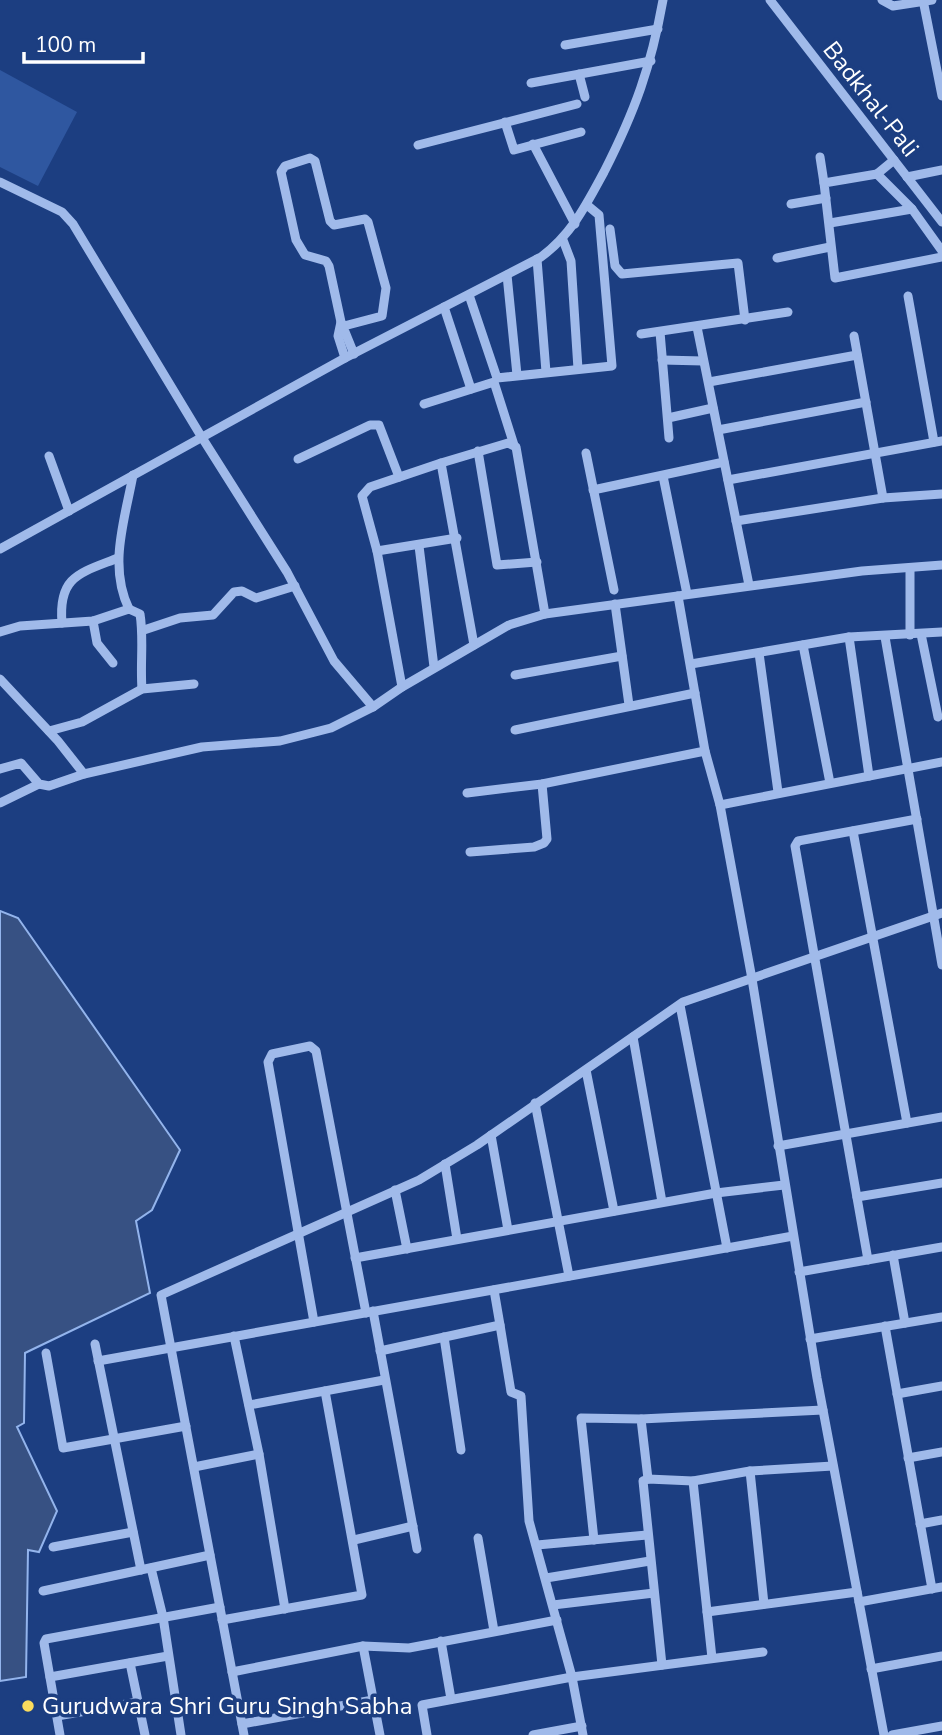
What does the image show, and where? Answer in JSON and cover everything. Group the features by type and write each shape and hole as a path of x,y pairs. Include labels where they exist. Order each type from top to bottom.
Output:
{"street":[{"path":"0,549 349,356 537,259 563,240 587,205 632,117 651,61 663,0"},
{"name":"Badkhal-Pali","path":"770,0 942,222"},
{"path":"882,0 888,6 926,1 942,96"},
{"path":"565,45 658,29"},
{"path":"531,83 651,61"},
{"path":"418,145 581,100 579,74"},
{"path":"505,122 514,150 581,132"},
{"path":"533,144 575,224"},
{"path":"820,157 830,223 834,275 838,278 942,257"},
{"path":"342,324 382,316 386,288 368,222 365,219 334,225 330,221 315,161 310,158 285,166 281,172 298,248 329,266 342,324 338,336 349,356"},
{"path":"824,183 877,174 894,160"},
{"path":"907,177 942,170"},
{"path":"877,174 912,209 942,251"},
{"path":"0,182 62,212 73,223 295,586 334,661 373,707"},
{"path":"791,204 826,198"},
{"path":"469,295 497,378 612,366 599,215 587,205"},
{"path":"830,223 912,209"},
{"path":"610,229 615,266 622,274 738,263 745,320"},
{"path":"563,240 571,261 578,369"},
{"path":"777,258 830,247"},
{"path":"537,259 545,372"},
{"path":"507,275 517,375"},
{"path":"728,480 938,442 908,296"},
{"path":"444,307 471,388"},
{"path":"640,334 788,312"},
{"path":"697,327 749,585"},
{"path":"660,332 669,438"},
{"path":"853,336 883,498"},
{"path":"709,382 857,355"},
{"path":"662,360 703,361"},
{"path":"424,404 494,382 514,445 545,614"},
{"path":"718,430 866,402"},
{"path":"668,418 713,408"},
{"path":"298,459 370,425 379,425 399,477"},
{"path":"402,687 377,551 362,496 370,487 399,477 478,451 508,443 514,445"},
{"path":"478,451 497,565 537,562"},
{"path":"586,453 614,590"},
{"path":"48,456 69,511"},
{"path":"441,463 457,538 474,645"},
{"path":"593,490 724,463"},
{"path":"129,609 120,580 118,558 133,475"},
{"path":"663,476 705,751 720,806 752,979 810,1339 884,1735"},
{"path":"736,521 883,498 942,495"},
{"path":"377,551 457,538"},
{"path":"419,546 434,667"},
{"path":"62,623 60,602 71,580 84,571 118,558"},
{"path":"0,769 21,764 39,784 49,786 84,774 202,747 280,741 331,728 373,707 434,667 509,625 545,614 749,585 942,565"},
{"path":"910,568 910,635"},
{"path":"144,631 180,618 213,615 234,592 242,591 256,598 295,586"},
{"path":"615,604 629,705"},
{"path":"0,632 20,626 93,621 129,609 140,614 144,631 139,657 142,689"},
{"path":"93,621 97,643 113,663"},
{"path":"691,664 849,637 942,632"},
{"path":"921,634 938,717"},
{"path":"885,636 917,819 938,915 942,965"},
{"path":"849,637 869,776"},
{"path":"803,645 830,783"},
{"path":"759,653 778,792"},
{"path":"515,675 622,656"},
{"path":"0,680 49,731 84,774"},
{"path":"49,731 93,717 142,689 194,684"},
{"path":"514,730 695,693"},
{"path":"467,793 542,784 705,751"},
{"path":"720,806 778,792 942,762"},
{"path":"0,803 39,784"},
{"path":"470,852 544,844 547,839 542,784"},
{"path":"868,1260 817,957 795,846 798,841 917,819"},
{"path":"853,831 907,1123"},
{"path":"244,1735 162,1295 395,1190 445,1164 680,1004 938,915"},
{"path":"680,1004 727,1248"},
{"path":"633,1037 662,1202"},
{"path":"314,1322 268,1062 272,1054 310,1046 316,1051 355,1258 380,1352 417,1549"},
{"path":"586,1070 614,1211"},
{"path":"535,1102 569,1276"},
{"path":"778,1146 942,1117"},
{"path":"491,1135 508,1230"},
{"path":"445,1164 457,1239"},
{"path":"857,1197 942,1183"},
{"path":"355,1258 662,1202 784,1185"},
{"path":"395,1190 407,1248"},
{"path":"98,1361 793,1236"},
{"path":"799,1272 942,1247"},
{"path":"893,1255 905,1323"},
{"path":"494,1290 510,1392 521,1396 529,1521 572,1677 583,1730 533,1735"},
{"path":"810,1339 942,1317"},
{"path":"380,1352 500,1325"},
{"path":"707,1612 937,1588 920,1524 885,1326"},
{"path":"234,1336 259,1454 285,1609"},
{"path":"444,1337 461,1450"},
{"path":"95,1343 133,1532 163,1617 179,1735"},
{"path":"46,1353 64,1448 186,1426"},
{"path":"249,1405 384,1380"},
{"path":"897,1394 942,1386"},
{"path":"222,1620 362,1595 325,1391"},
{"path":"594,1540 581,1418 641,1419 823,1410"},
{"path":"641,1419 648,1479"},
{"path":"908,1458 942,1452"},
{"path":"194,1467 259,1454"},
{"path":"662,1665 642,1485 648,1479 693,1481 750,1471 833,1466"},
{"path":"750,1471 764,1604"},
{"path":"693,1481 712,1658"},
{"path":"920,1524 942,1520"},
{"path":"354,1540 413,1526"},
{"path":"53,1547 133,1532"},
{"path":"537,1545 647,1535"},
{"path":"478,1538 494,1631"},
{"path":"43,1591 210,1555"},
{"path":"546,1578 650,1561"},
{"path":"553,1605 654,1593"},
{"path":"60,1735 46,1639 220,1607"},
{"path":"232,1672 363,1646 409,1648 557,1620"},
{"path":"441,1641 452,1699"},
{"path":"363,1646 380,1735"},
{"path":"427,1735 422,1705 572,1677 763,1652"},
{"path":"50,1677 168,1656"},
{"path":"871,1669 942,1656"},
{"path":"130,1663 145,1735"},
{"path":"242,1724 373,1700"},
{"path":"57,1716 138,1702"},
{"path":"892,1735 942,1726"}],"shaded area":[{"path":"0,70 77,112 38,186 0,167"},
{"path":"0,911 18,918 180,1150 152,1210 136,1221 150,1293 25,1353 24,1423 17,1427 57,1511 39,1552 28,1550 26,1677 0,1681"}],"place":[{"name":"Gurudwara Shri Guru Singh Sabha","path":"28,1706"}]}
